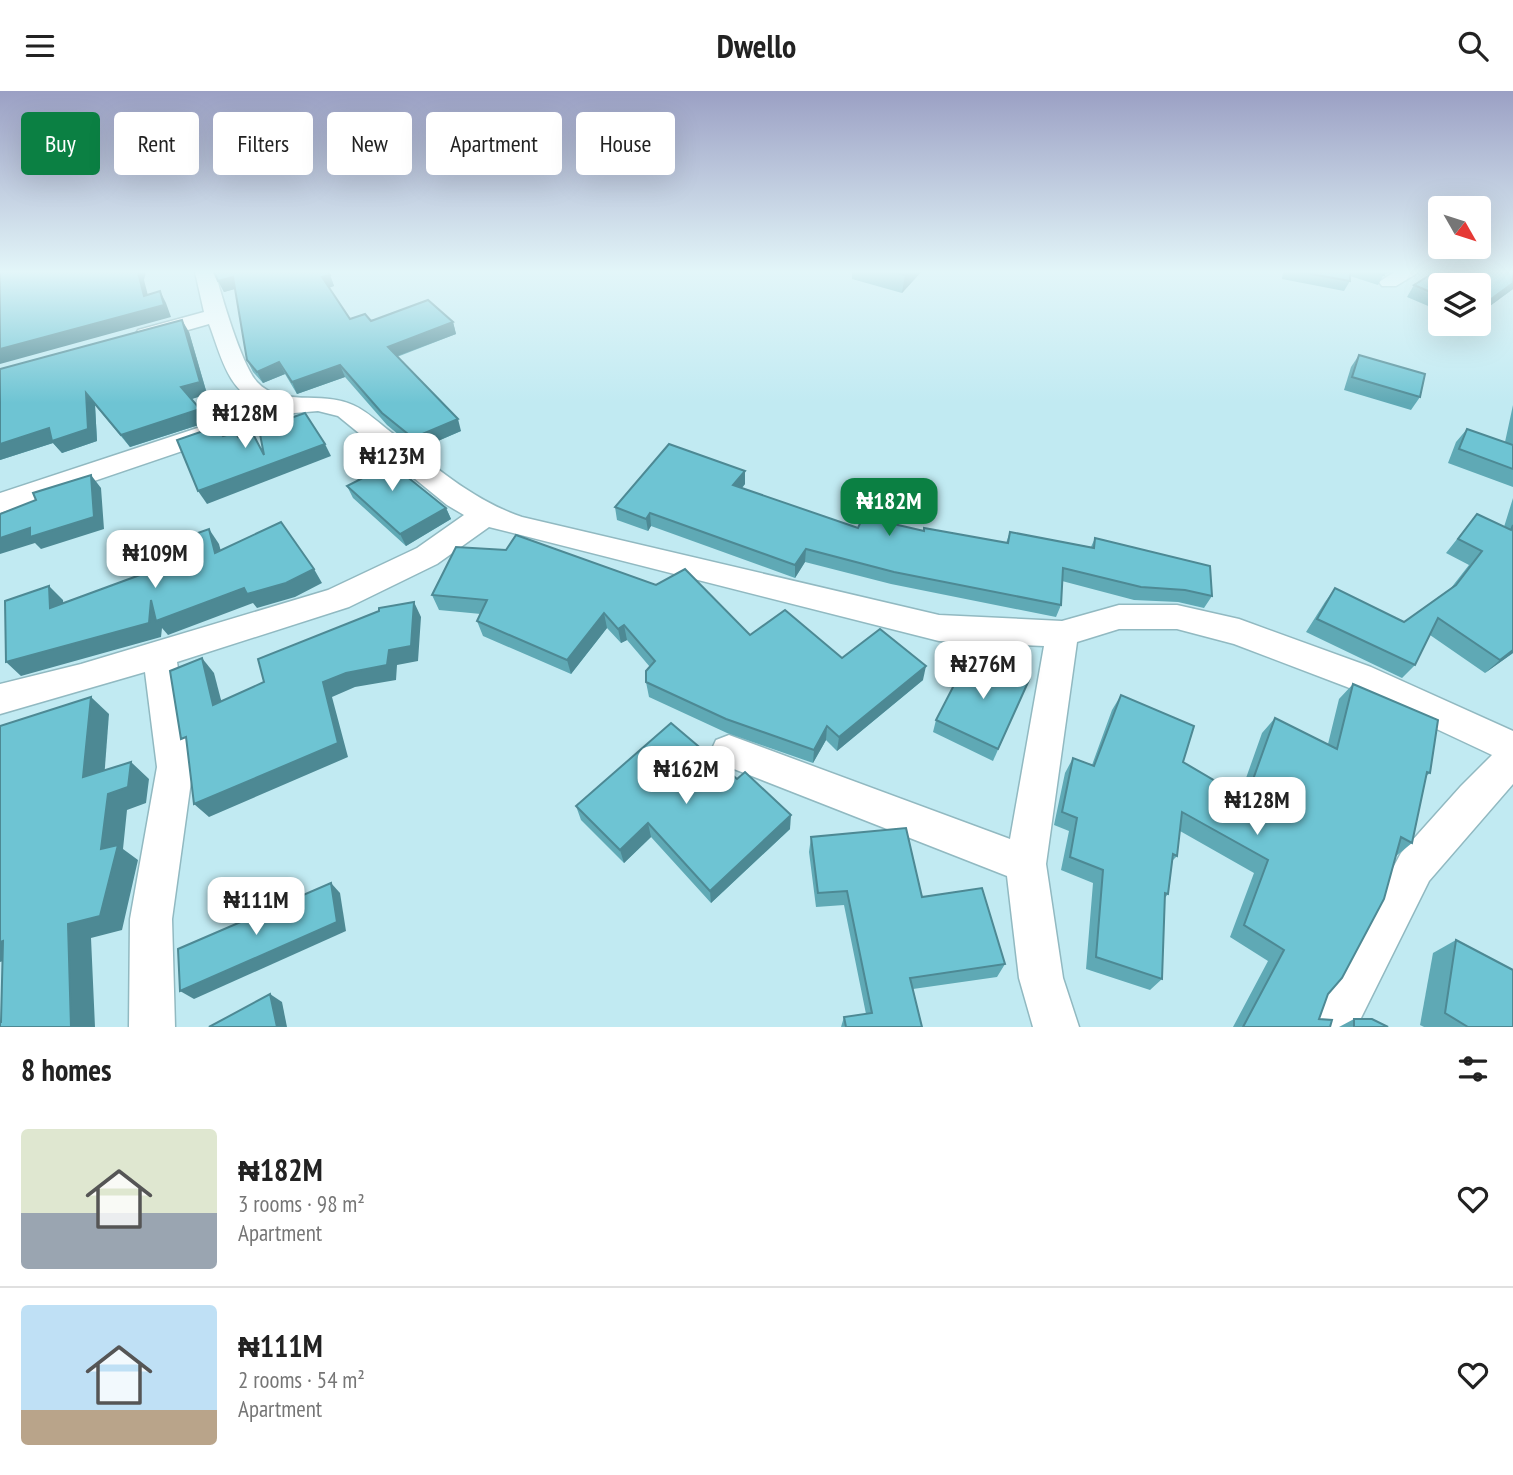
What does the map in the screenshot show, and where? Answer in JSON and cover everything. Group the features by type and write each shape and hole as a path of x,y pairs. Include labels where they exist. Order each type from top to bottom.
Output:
{"street":[{"path":"131,339 214,316"},
{"path":"216,316 244,383 257,395 287,407"},
{"path":"0,503 287,407 310,401 327,403 347,411 457,498 485,515 518,526 939,628 1062,634 1119,617 1177,617 1239,632 1359,677 1513,748"},
{"path":"0,699 159,655 348,594 427,556 485,515"},
{"path":"1056,1027 1041,978 1026,864 1062,634"},
{"path":"152,1027 151,919 176,767 159,655"},
{"path":"729,751 1026,864"},
{"path":"1327,1027 1343,1006 1415,867 1474,798 1513,759"}],"building":[{"path":"0,316 124,316 0,349"},
{"path":"240,316 348,316 350,319 366,316 371,321 385,316 446,316 453,322 388,347 458,419 413,438 382,413 340,365 292,382 279,362 257,372 247,360"},
{"path":"182,320 200,382 181,387 200,409 121,435 86,393 88,429 52,441 49,428 0,444 0,369"},
{"path":"1359,355 1425,374 1420,397 1352,377"},
{"path":"305,413 325,444 198,491 177,440 215,427 223,436 236,432 238,437 252,432 264,455 259,429"},
{"path":"1467,429 1513,445 1513,469 1459,449"},
{"path":"669,444 745,471 733,485 858,528 863,517 924,531 924,528 1008,543 1010,532 1094,548 1095,538 1210,566 1212,596 1185,590 1141,587 1063,568 1061,605 894,572 806,549 795,565 650,513 646,519 615,507"},
{"path":"375,451 446,508 400,534 347,486 361,479 348,463"},
{"path":"91,475 94,517 30,537 30,528 0,538 0,514 36,500 33,493"},
{"path":"1477,514 1511,530 1513,525 1513,650 1500,660 1438,618 1415,665 1317,619 1335,588 1404,622 1456,585 1482,551 1458,539"},
{"path":"281,522 314,569 286,583 247,594 244,588 156,621 151,600 149,623 6,662 5,601 49,586 50,608 148,572 144,552 209,529 215,553"},
{"path":"516,535 656,585 685,569 750,635 785,610 842,658 880,629 926,666 839,737 827,726 814,750 726,719 646,682 646,671 655,661 624,625 618,629 604,613 567,660 477,621 487,600 432,595 456,547 506,550"},
{"path":"414,602 411,646 389,650 387,665 346,673 323,682 338,743 194,804 186,737 181,739 170,671 202,658 213,705 264,682 258,659 379,611 379,608"},
{"path":"970,654 1029,680 998,749 936,720"},
{"path":"1353,684 1438,720 1430,773 1427,772 1412,843 1401,837 1384,899 1342,978 1328,994 1319,1019 1332,1020 1330,1027 1243,1027 1284,950 1244,925 1268,860 1182,812 1177,856 1173,854 1168,894 1165,893 1162,979 1096,957 1103,870 1070,857 1077,818 1062,812 1073,758 1094,766 1121,695 1194,726 1183,762 1246,799 1275,718 1337,749"},
{"path":"91,697 83,777 131,762 128,787 108,794 101,849 118,845 100,916 68,924 71,1027 0,1027 3,941 0,942 0,726"},
{"path":"671,723 737,779 745,772 791,815 710,891 648,823 620,850 576,806"},
{"path":"906,828 922,897 982,888 1005,964 910,978 922,1027 846,1027 844,1017 872,1013 847,891 818,893 811,837"},
{"path":"331,883 337,922 180,991 178,949"},
{"path":"1456,940 1513,970 1513,1027 1468,1027 1445,1013"},
{"path":"270,994 277,1027 209,1027"},
{"path":"1354,1019 1372,1019 1388,1027 1354,1027"}]}
